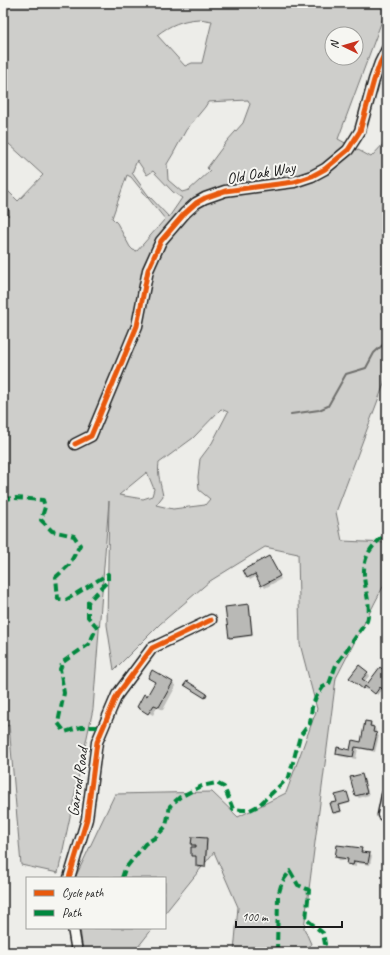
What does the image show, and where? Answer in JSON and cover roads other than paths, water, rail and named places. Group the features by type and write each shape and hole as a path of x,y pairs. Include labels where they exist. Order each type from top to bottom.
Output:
{"street":[{"name":"Old Oak Way","path":"75,444 91,436 137,326 148,270 161,241 185,213 196,203 205,198 225,192 294,182 312,176 325,169 342,155 360,131 376,74 387,48"},
{"name":"Garrod Road","path":"69,877 87,818 97,742 117,695 141,660 152,648 211,620"},
{"path":"384,815 387,795"},
{"path":"72,929 78,952"}],"waterway":[{"path":"291,414 319,410 328,406 346,374 366,368 374,353 387,341"}]}
